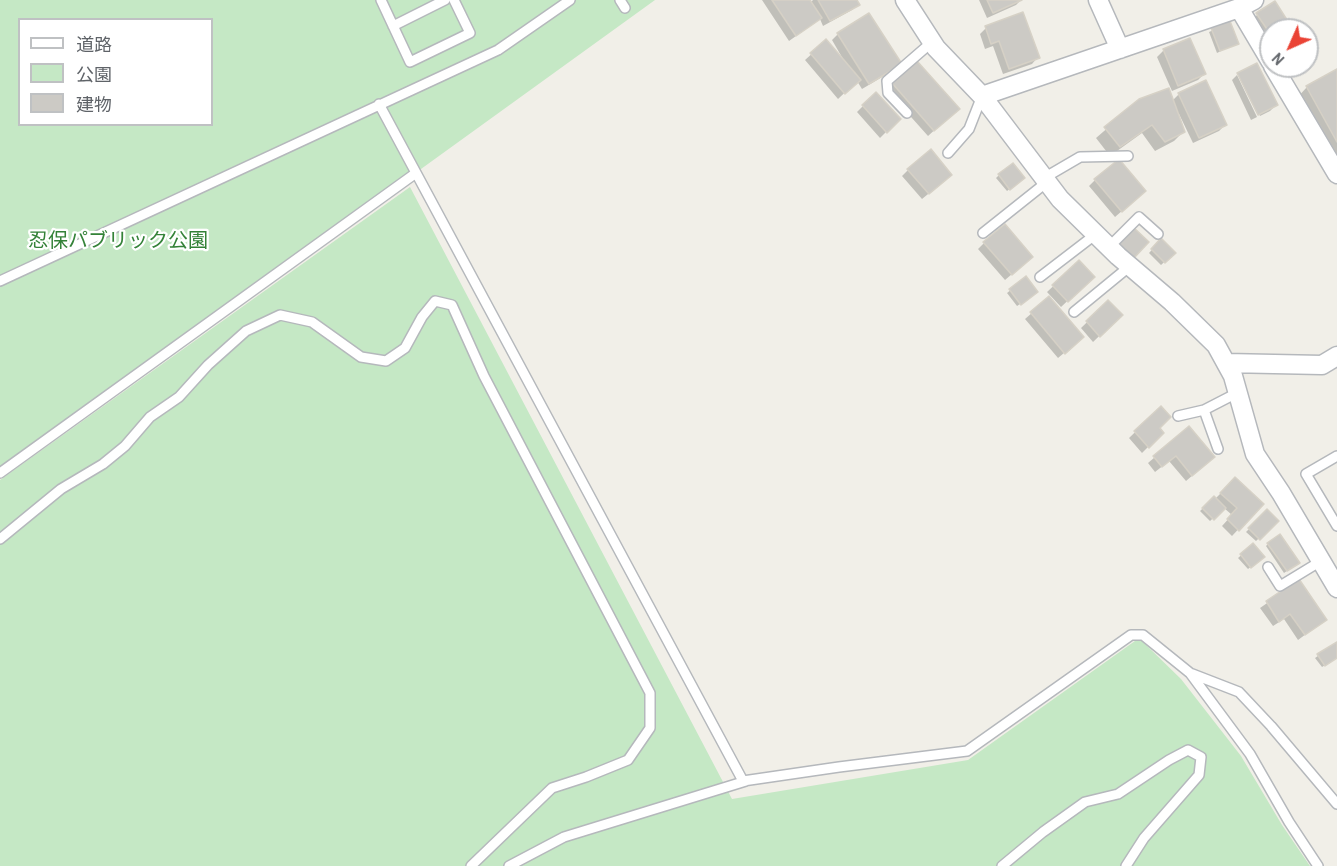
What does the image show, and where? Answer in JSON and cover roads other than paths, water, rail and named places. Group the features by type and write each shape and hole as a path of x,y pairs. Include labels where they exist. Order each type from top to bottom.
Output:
{"street":[{"path":"905,0 932,42 982,96 1060,199 1216,345 1233,376 1255,454 1281,493 1337,588"},
{"path":"1098,0 1120,49"},
{"path":"982,96 1246,4 1259,34"},
{"path":"1280,78 1337,174"},
{"path":"1226,363 1322,366 1337,356"}],"lane":[{"path":"381,0 410,62 470,33 454,0"},
{"path":"393,26 445,0"},
{"path":"0,281 498,50 570,0"},
{"path":"907,113 888,93 887,81 932,42"},
{"path":"948,153 969,129 982,96"},
{"path":"379,104 743,781 747,781"},
{"path":"983,233 1045,180 1080,157 1128,156"},
{"path":"0,473 416,173"},
{"path":"1109,247 1139,217 1158,234"},
{"path":"1040,277 1096,234"},
{"path":"1074,312 1130,266"},
{"path":"0,539 61,489 125,446 150,417 179,397 208,365 246,331 280,315 312,322 361,357 386,361 405,348 422,317 435,301 452,305 484,376 650,693 650,728 628,760 552,788 471,866"},
{"path":"1178,416 1204,410 1237,393"},
{"path":"1204,410 1218,449"},
{"path":"1336,524 1306,474 1337,456"},
{"path":"1268,567 1280,586 1321,561"},
{"path":"509,866 564,837 747,781 967,751 1131,635 1143,635 1190,673 1250,753 1289,822 1318,866"},
{"path":"1190,673 1239,692 1337,804"},
{"path":"1002,866 1043,832 1085,802 1118,794 1188,750 1201,758 1199,775 1144,838 1126,866"}],"park label":[{"name":"忍保パブリック公園","path":"118,242"}]}
